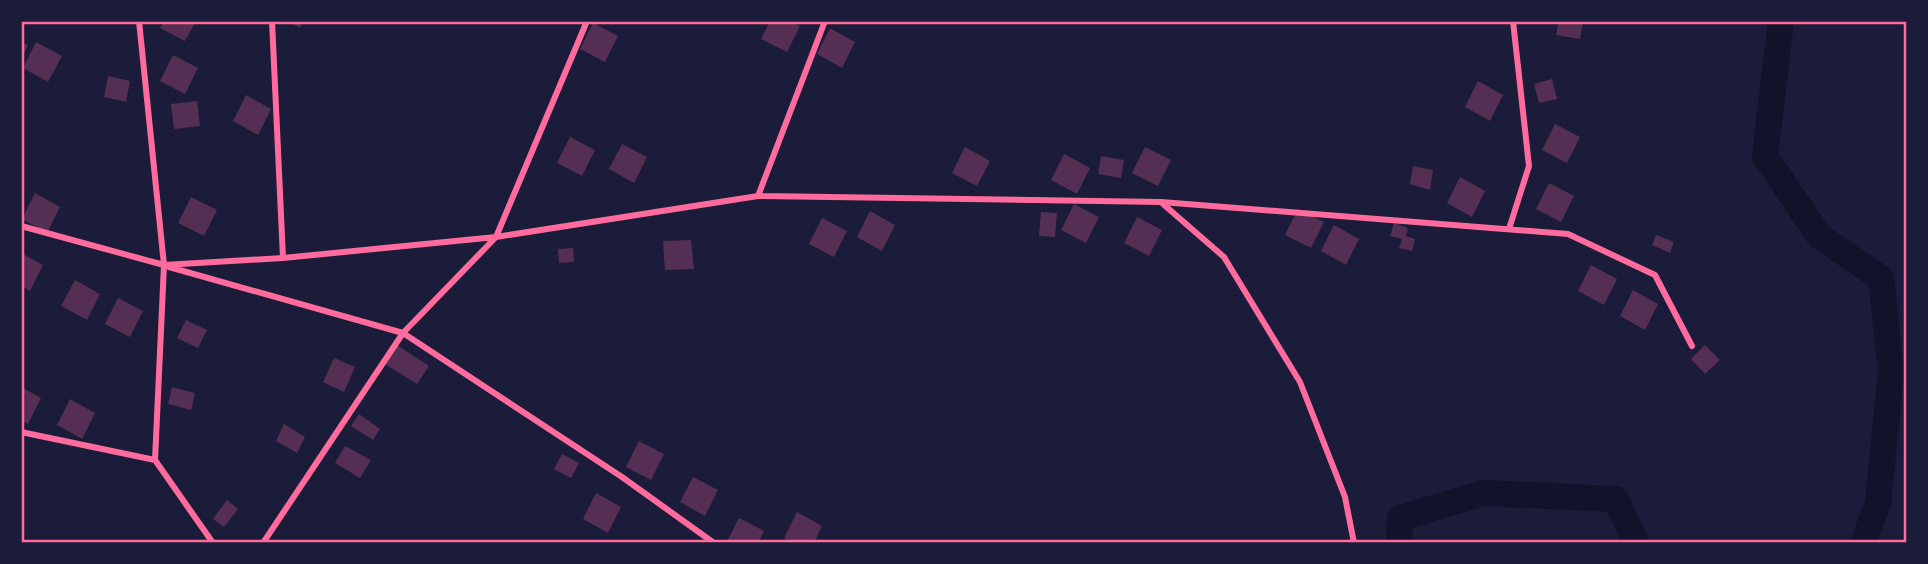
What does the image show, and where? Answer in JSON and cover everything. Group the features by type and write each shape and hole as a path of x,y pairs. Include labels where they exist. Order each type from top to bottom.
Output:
{"street":[{"path":"139,21 164,265 155,460 213,543"},
{"path":"272,21 284,258"},
{"path":"263,543 403,333 496,237 587,21"},
{"path":"758,195 825,21"},
{"path":"1509,229 1529,166 1513,21"},
{"path":"164,265 284,258 496,237 758,195 1161,202 1569,234 1655,275 1692,346"},
{"path":"1161,202 1224,257 1300,382 1345,497 1354,543"},
{"path":"21,226 403,333 622,477 715,543"},
{"path":"21,432 155,460"}],"building":[{"path":"164,21 196,21 185,41 160,28"},
{"path":"288,21 303,21 300,28"},
{"path":"770,21 790,21 800,26 787,52 761,39"},
{"path":"1559,21 1583,23 1580,39 1556,35"},
{"path":"593,23 618,36 605,62 580,49"},
{"path":"830,28 855,42 842,68 817,54"},
{"path":"21,42 28,45 21,60"},
{"path":"36,42 62,56 48,82 23,68"},
{"path":"173,55 198,68 185,94 160,81"},
{"path":"108,76 130,81 126,102 104,97"},
{"path":"1552,79 1557,99 1539,103 1534,84"},
{"path":"1478,81 1503,95 1490,121 1465,107"},
{"path":"246,95 271,109 258,135 233,121"},
{"path":"197,101 200,126 174,129 171,104"},
{"path":"1555,124 1580,137 1567,163 1542,150"},
{"path":"570,137 595,150 582,176 557,163"},
{"path":"622,144 647,157 634,183 609,169"},
{"path":"965,147 990,161 977,186 952,173"},
{"path":"1145,147 1171,160 1158,186 1132,173"},
{"path":"1064,154 1090,168 1077,194 1051,180"},
{"path":"1101,156 1124,160 1121,178 1098,174"},
{"path":"1413,166 1433,170 1430,190 1410,184"},
{"path":"1460,177 1485,191 1472,217 1447,203"},
{"path":"1549,183 1574,196 1561,222 1536,209"},
{"path":"35,193 60,207 47,233 22,219"},
{"path":"191,197 217,210 204,236 178,223"},
{"path":"1074,204 1099,217 1086,243 1061,230"},
{"path":"1298,209 1324,222 1311,248 1285,235"},
{"path":"870,211 895,225 882,251 857,237"},
{"path":"1041,212 1057,213 1055,237 1039,236"},
{"path":"1137,217 1162,230 1149,256 1124,243"},
{"path":"822,218 847,231 834,257 809,244"},
{"path":"1394,223 1408,228 1406,236 1415,239 1412,251 1399,248 1402,239 1390,236"},
{"path":"1334,225 1359,239 1346,265 1321,251"},
{"path":"1656,235 1674,242 1670,253 1652,245"},
{"path":"691,240 694,269 665,270 663,241"},
{"path":"573,248 574,262 559,263 558,249"},
{"path":"21,253 43,265 30,291 21,286"},
{"path":"1591,265 1617,279 1604,305 1578,291"},
{"path":"75,280 100,294 87,320 61,306"},
{"path":"1633,290 1658,304 1645,330 1620,316"},
{"path":"118,298 143,311 130,337 105,324"},
{"path":"186,320 207,330 198,348 177,338"},
{"path":"397,345 429,366 417,384 385,364"},
{"path":"1705,345 1720,360 1705,374 1691,359"},
{"path":"334,358 355,367 344,392 323,382"},
{"path":"21,387 41,398 28,424 21,420"},
{"path":"172,387 195,393 191,410 168,404"},
{"path":"70,399 95,413 82,439 57,425"},
{"path":"359,414 380,429 373,440 351,426"},
{"path":"284,424 305,437 297,453 276,441"},
{"path":"639,441 664,454 651,480 626,467"},
{"path":"345,446 371,460 360,478 335,463"},
{"path":"562,454 579,463 571,478 554,469"},
{"path":"693,477 718,490 705,516 680,502"},
{"path":"596,493 621,507 608,533 583,519"},
{"path":"227,500 238,509 224,527 213,519"},
{"path":"797,512 822,526 814,543 793,543 784,538"},
{"path":"739,518 764,531 758,543 726,543"}],"waterway":[{"path":"1781,21 1765,156 1819,236 1881,278 1891,373 1878,503 1863,543"},
{"path":"1399,543 1400,518 1484,493 1616,499 1636,543"}]}
